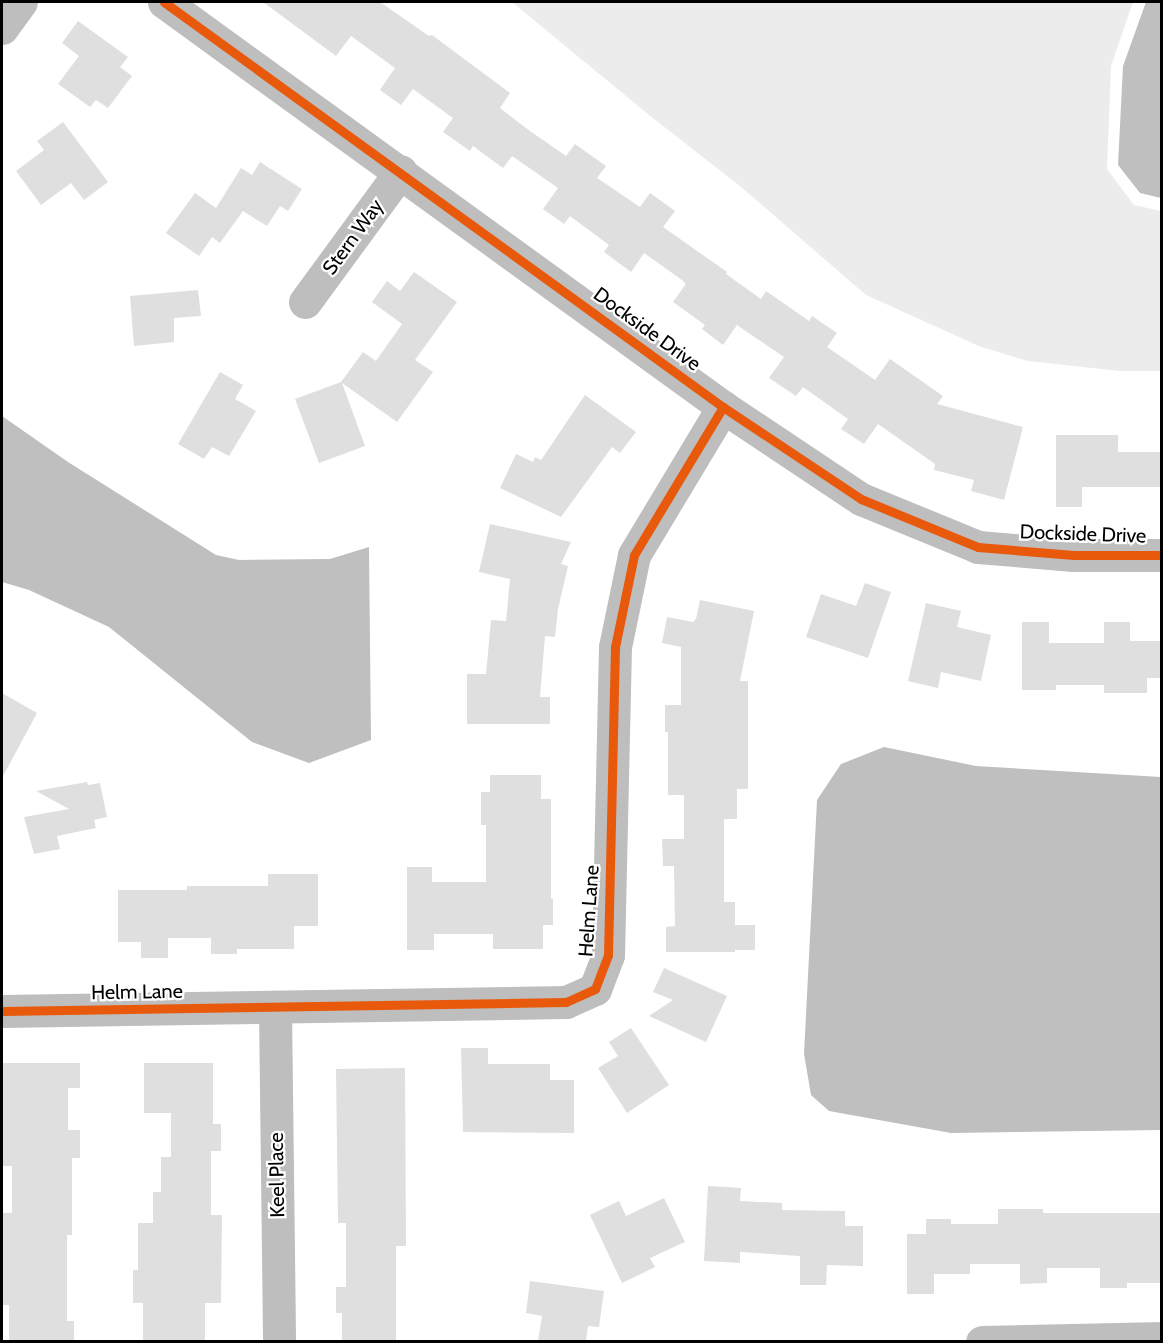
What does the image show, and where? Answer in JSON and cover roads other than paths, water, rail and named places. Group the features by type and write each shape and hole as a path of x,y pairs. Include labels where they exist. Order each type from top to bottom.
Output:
{"street":[{"path":"2,28 21,2"},
{"name":"Dockside Drive","path":"164,2 401,171 723,407 861,499 978,548 1074,555 1161,555"},
{"name":"Stern Way","path":"305,302 401,171"},
{"name":"Helm Lane","path":"2,1011 566,1002 595,989 608,955 615,647 634,555 723,407"},
{"name":"Keel Place","path":"275,1008 279,1341"},
{"path":"982,1341 1161,1338"}]}
